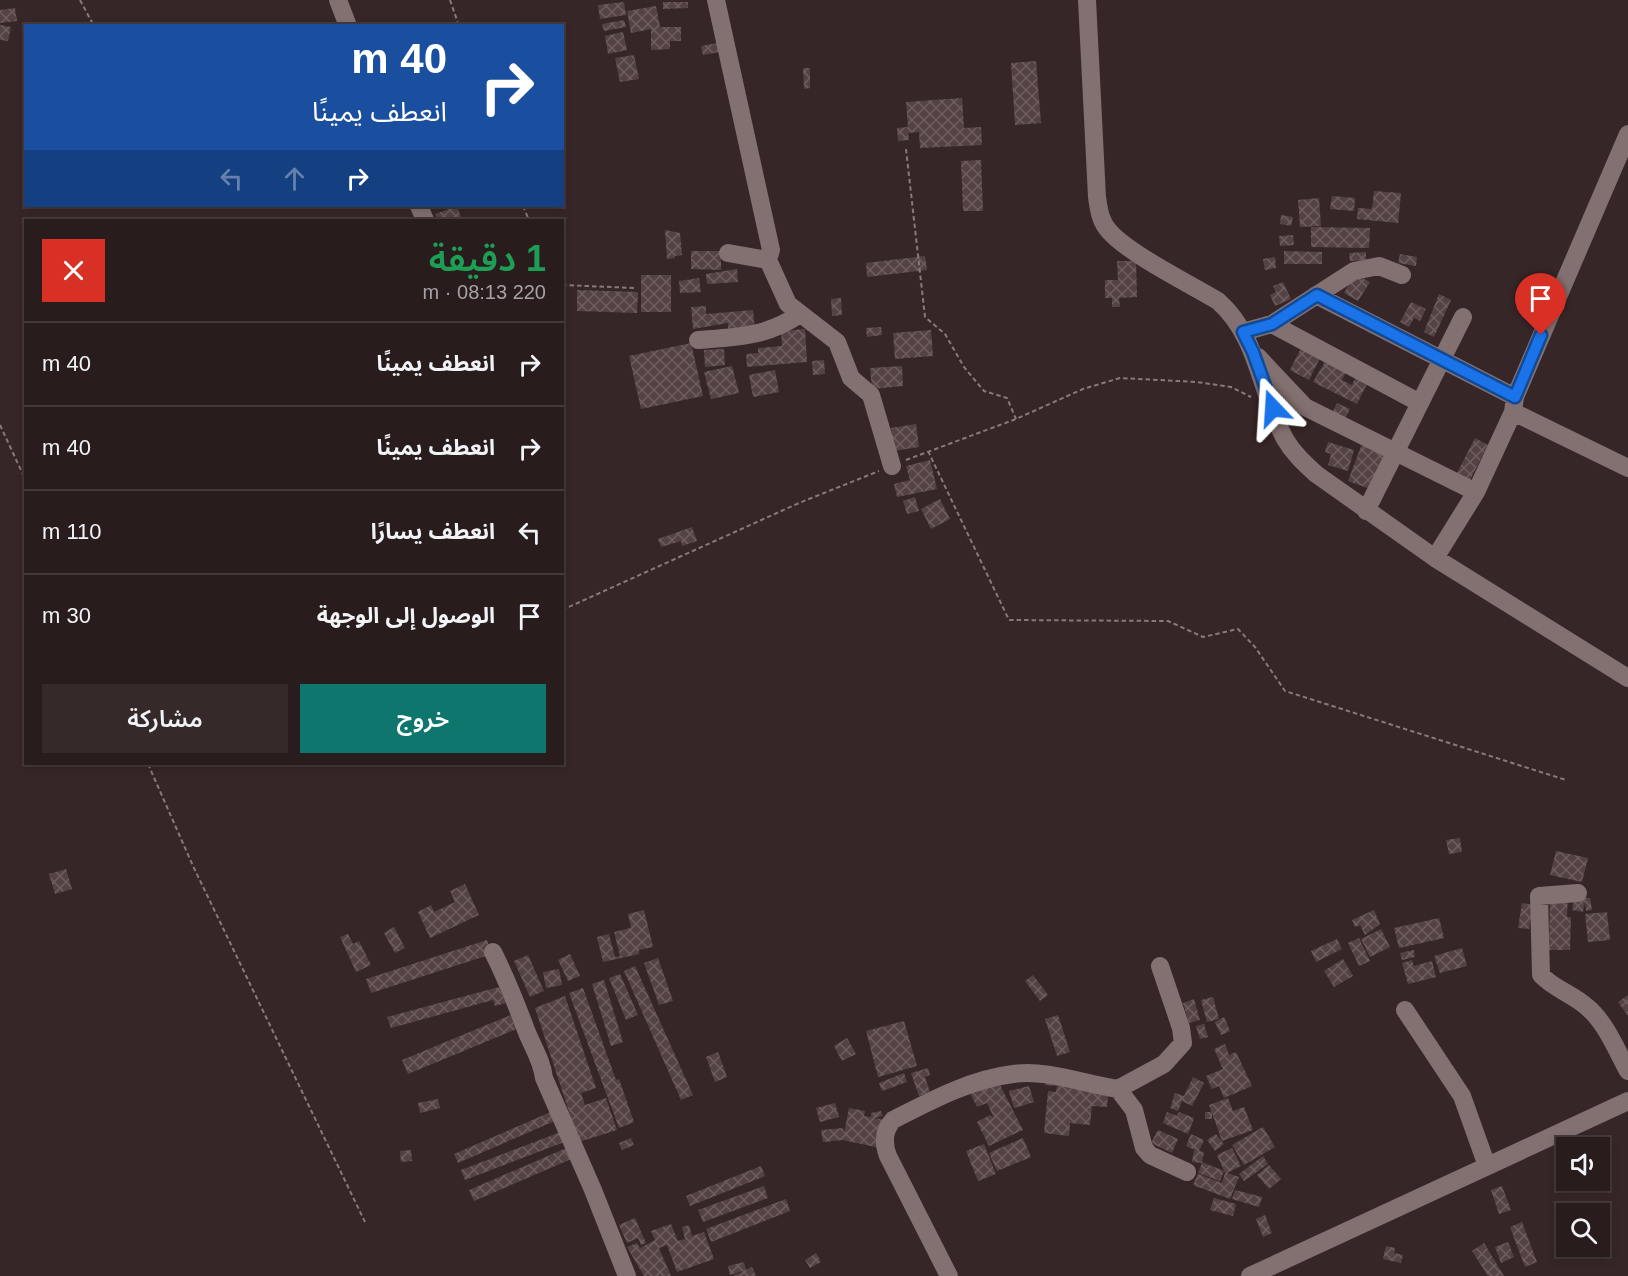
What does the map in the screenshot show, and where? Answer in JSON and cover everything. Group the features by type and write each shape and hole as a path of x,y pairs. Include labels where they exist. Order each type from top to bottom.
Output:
{"street":[{"path":"338,0 347,24"},
{"path":"716,0 771,250 768,260 788,304 837,342 851,378 871,395 892,466"},
{"path":"1087,0 1099,215 1108,231 1122,244 1218,301 1229,311 1253,352 1284,438 1299,459 1366,511 1435,558 1628,678"},
{"path":"1435,558 1476,492 1628,134"},
{"path":"728,254 768,260"},
{"path":"1243,332 1272,324 1354,272 1379,266 1402,275"},
{"path":"1317,295 1442,359 1514,404 1628,468"},
{"path":"698,340 748,337 780,327 800,314"},
{"path":"1366,511 1463,317"},
{"path":"1272,324 1420,403"},
{"path":"1253,352 1305,407 1396,450 1476,492"},
{"path":"1578,893 1539,896 1541,975 1550,985 1574,996 1595,1014 1628,1071"},
{"path":"493,952 517,1001 526,1031 543,1067 544,1077 627,1276"},
{"path":"949,1276 885,1149 885,1133 893,1120 952,1091 1014,1073 1059,1077 1118,1089 1164,1064 1183,1043 1181,1028 1160,966"},
{"path":"1405,1010 1462,1096 1487,1166"},
{"path":"1118,1089 1134,1110 1144,1148 1150,1155 1187,1173"},
{"path":"1250,1276 1628,1101"}],"path":[{"path":"80,0 93,24"},
{"path":"450,0 458,24"},
{"path":"906,149 925,317 945,334 964,367 984,391 1007,398 1016,419"},
{"path":"564,285 634,288"},
{"path":"564,609 799,503 928,451 1016,419 1083,389 1120,378 1197,382 1231,387 1273,408"},
{"path":"0,425 24,477"},
{"path":"928,451 1009,620 1168,621 1203,638 1238,629 1255,647 1285,691 1566,780"},
{"path":"148,765 193,866 365,1222"}],"building":[{"path":"624,2 626,15 600,19 598,5"},
{"path":"663,2 688,2 688,8 663,9"},
{"path":"656,6 660,27 681,27 681,41 670,41 670,49 651,50 651,29 631,33 627,11"},
{"path":"15,8 17,21 0,23 0,10"},
{"path":"624,20 626,27 604,31 602,24"},
{"path":"0,25 11,27 8,41 0,40"},
{"path":"623,32 627,50 608,54 605,36"},
{"path":"723,42 725,51 703,55 701,46"},
{"path":"634,55 639,79 620,82 615,58"},
{"path":"1036,61 1041,123 1015,125 1011,63"},
{"path":"803,68 810,68 810,88 804,89"},
{"path":"962,98 964,128 981,127 982,145 920,148 919,132 908,133 909,140 898,141 897,128 908,127 906,102"},
{"path":"981,160 983,211 963,211 961,161"},
{"path":"1374,191 1401,193 1398,223 1357,219 1358,208 1372,209"},
{"path":"1332,196 1355,198 1354,211 1330,209"},
{"path":"1319,198 1321,226 1300,227 1298,200"},
{"path":"457,207 462,219 438,219 435,214"},
{"path":"1281,215 1293,217 1291,226 1280,224"},
{"path":"1311,227 1370,228 1369,248 1311,247"},
{"path":"665,230 680,233 682,255 667,259"},
{"path":"1293,235 1294,245 1280,246 1279,236"},
{"path":"691,251 721,251 721,270 691,269"},
{"path":"1284,251 1322,252 1322,264 1284,264"},
{"path":"1366,252 1366,260 1350,261 1349,253"},
{"path":"1400,254 1417,257 1416,266 1398,263"},
{"path":"925,256 927,270 867,277 866,263"},
{"path":"1275,257 1276,268 1265,270 1263,259"},
{"path":"1117,261 1136,261 1137,297 1119,298 1120,307 1112,307 1112,298 1105,298 1105,280 1118,280"},
{"path":"737,269 738,282 707,284 706,274"},
{"path":"1355,274 1370,282 1358,301 1344,293"},
{"path":"641,275 671,275 671,312 641,312"},
{"path":"699,278 701,292 680,293 679,281"},
{"path":"1283,282 1291,299 1275,306 1270,295 1276,292 1273,286"},
{"path":"577,290 638,292 637,313 577,311"},
{"path":"1439,294 1451,300 1434,337 1424,332"},
{"path":"841,298 842,315 832,316 831,299"},
{"path":"1411,302 1426,309 1420,321 1414,318 1409,327 1400,322"},
{"path":"706,306 706,314 753,310 755,331 728,333 728,323 693,329 691,307"},
{"path":"881,327 882,335 867,337 866,328"},
{"path":"805,329 807,362 747,367 746,354 758,353 758,348 782,346 781,331"},
{"path":"931,330 933,356 895,359 893,333"},
{"path":"691,343 703,396 641,409 629,356"},
{"path":"1301,348 1320,358 1309,380 1290,370"},
{"path":"724,349 725,365 705,367 704,350"},
{"path":"824,360 825,374 813,375 812,361"},
{"path":"1326,360 1347,370 1342,380 1352,385 1357,374 1369,380 1357,404 1313,382"},
{"path":"732,366 739,393 711,399 704,372"},
{"path":"902,366 903,386 872,389 870,368"},
{"path":"775,370 779,392 753,397 749,375"},
{"path":"1337,403 1350,409 1345,419 1332,413"},
{"path":"916,424 919,447 894,451 891,428"},
{"path":"1475,438 1488,445 1470,480 1457,473"},
{"path":"1363,441 1389,450 1373,490 1348,481"},
{"path":"1328,442 1354,450 1348,471 1328,465 1331,454 1325,452"},
{"path":"930,460 937,489 897,497 894,484 910,480 906,466"},
{"path":"915,497 919,511 907,514 903,501"},
{"path":"940,499 950,519 931,529 921,509"},
{"path":"692,527 697,541 682,546 681,541 661,547 658,539"},
{"path":"1460,838 1462,852 1449,854 1446,840"},
{"path":"1556,851 1588,858 1582,882 1550,875"},
{"path":"66,869 72,889 55,894 49,874"},
{"path":"465,884 479,915 430,938 418,912 431,905 434,912 455,902 450,891"},
{"path":"1550,894 1568,895 1567,917 1571,917 1570,950 1549,950"},
{"path":"1574,897 1590,898 1592,910 1586,911 1585,902 1583,912 1572,910"},
{"path":"1522,903 1533,905 1529,929 1518,928"},
{"path":"644,910 653,947 639,950 639,954 603,962 597,937 609,934 615,957 620,956 614,932 631,928 628,914"},
{"path":"1374,910 1380,924 1365,935 1360,925 1355,927 1352,920"},
{"path":"1607,912 1610,940 1588,942 1585,914"},
{"path":"1439,918 1444,938 1399,948 1394,928"},
{"path":"394,927 405,948 395,953 384,933"},
{"path":"1381,929 1390,947 1370,957 1361,939"},
{"path":"348,934 353,944 359,941 371,965 356,972 340,937"},
{"path":"1359,938 1370,961 1359,966 1348,943"},
{"path":"1337,939 1342,949 1316,962 1311,951"},
{"path":"487,940 492,954 371,993 366,979"},
{"path":"1462,948 1467,966 1440,973 1434,956"},
{"path":"1414,950 1415,957 1402,960 1400,953"},
{"path":"570,954 580,976 568,981 558,960"},
{"path":"528,955 544,991 530,997 514,961"},
{"path":"658,958 673,1001 659,1005 644,963"},
{"path":"1343,959 1353,976 1334,987 1324,971"},
{"path":"1412,960 1414,966 1432,961 1436,977 1408,984 1402,963"},
{"path":"635,966 693,1095 681,1100 624,971"},
{"path":"559,969 562,985 546,988 543,972"},
{"path":"620,974 638,1015 626,1020 609,978"},
{"path":"1033,975 1048,995 1040,1001 1025,981"},
{"path":"604,980 623,1042 611,1046 592,984"},
{"path":"499,987 506,1003 495,1006 493,1000 391,1028 387,1017"},
{"path":"583,988 616,1080 619,1079 634,1122 619,1128 569,993"},
{"path":"1628,995 1628,1016 1618,1002"},
{"path":"565,996 596,1088 581,1093 585,1105 606,1098 617,1130 579,1142 535,1008"},
{"path":"1213,997 1219,1019 1207,1022 1201,1000"},
{"path":"1194,999 1200,1020 1189,1023 1183,1003"},
{"path":"518,1012 524,1026 408,1074 402,1060"},
{"path":"1058,1015 1070,1052 1057,1056 1045,1019"},
{"path":"1224,1017 1230,1031 1221,1035 1215,1022"},
{"path":"904,1021 917,1066 878,1077 866,1031"},
{"path":"1204,1024 1208,1037 1200,1039 1196,1026"},
{"path":"847,1038 856,1054 842,1061 834,1046"},
{"path":"1225,1044 1229,1055 1236,1052 1252,1086 1224,1098 1219,1086 1212,1089 1206,1076 1223,1069 1214,1049"},
{"path":"718,1052 727,1077 715,1082 706,1057"},
{"path":"928,1068 930,1075 925,1077 930,1092 919,1096 911,1073"},
{"path":"904,1073 907,1082 882,1091 879,1083"},
{"path":"1193,1077 1204,1083 1192,1106 1182,1101 1178,1111 1170,1108 1175,1093 1184,1096"},
{"path":"1046,1078 1108,1095 1107,1107 1092,1106 1090,1125 1070,1123 1069,1136 1044,1133 1048,1091 1056,1092 1057,1086 1045,1085"},
{"path":"997,1079 1023,1130 989,1146 977,1122 990,1115 994,1118 987,1103 977,1107 970,1093"},
{"path":"1029,1086 1034,1102 1014,1108 1009,1091"},
{"path":"1228,1098 1233,1111 1244,1107 1253,1130 1222,1141 1212,1113 1212,1119 1205,1119 1205,1112 1211,1112 1209,1105"},
{"path":"438,1099 440,1108 420,1113 418,1103"},
{"path":"835,1103 839,1117 820,1122 816,1108"},
{"path":"849,1108 865,1111 864,1116 871,1117 871,1113 881,1111 883,1116 874,1118 885,1120 880,1148 843,1140 823,1142 821,1130 843,1128 844,1133"},
{"path":"553,1111 557,1120 458,1163 454,1154"},
{"path":"1167,1112 1177,1116 1179,1112 1194,1118 1188,1134 1163,1123"},
{"path":"1263,1127 1275,1147 1244,1165 1232,1145"},
{"path":"1158,1130 1178,1139 1172,1153 1151,1143"},
{"path":"563,1131 567,1141 465,1180 461,1170"},
{"path":"1191,1134 1204,1140 1199,1151 1204,1152 1202,1162 1224,1171 1220,1181 1198,1173 1202,1163 1192,1162 1194,1150 1197,1151 1186,1146"},
{"path":"1216,1134 1224,1144 1215,1151 1207,1140"},
{"path":"631,1138 634,1145 622,1150 619,1143"},
{"path":"1023,1138 1031,1157 997,1171 989,1153"},
{"path":"984,1144 996,1174 978,1181 966,1151"},
{"path":"571,1146 576,1157 474,1201 469,1190"},
{"path":"1232,1148 1241,1166 1227,1173 1239,1177 1230,1199 1193,1185 1198,1174 1222,1183 1225,1173 1217,1155"},
{"path":"411,1150 412,1161 401,1162 400,1151"},
{"path":"1263,1156 1268,1164 1244,1181 1239,1174"},
{"path":"1269,1165 1281,1179 1269,1189 1257,1175"},
{"path":"761,1166 765,1176 690,1206 686,1196"},
{"path":"764,1186 768,1198 703,1222 698,1210"},
{"path":"1502,1186 1511,1210 1499,1214 1491,1190"},
{"path":"1235,1190 1262,1197 1259,1207 1232,1199"},
{"path":"1214,1198 1236,1204 1233,1216 1210,1210"},
{"path":"786,1199 790,1211 711,1242 706,1229"},
{"path":"1265,1215 1272,1233 1263,1237 1256,1219"},
{"path":"635,1218 646,1243 641,1245 638,1238 627,1243 619,1225"},
{"path":"1522,1222 1537,1262 1525,1267 1510,1227"},
{"path":"671,1224 678,1241 685,1239 682,1227 689,1225 692,1236 704,1232 714,1259 677,1272 667,1245 659,1248 671,1276 644,1276 627,1247 637,1243 640,1248 655,1240 651,1231"},
{"path":"1508,1242 1514,1257 1501,1263 1495,1247"},
{"path":"1484,1243 1504,1276 1488,1276 1472,1251"},
{"path":"1386,1246 1395,1248 1394,1253 1403,1255 1401,1263 1383,1259"},
{"path":"816,1253 821,1262 810,1268 805,1260"},
{"path":"744,1262 746,1270 752,1267 756,1276 733,1276 744,1271 730,1275 728,1266"}],"route":[{"path":"1273,408 1253,352 1243,332 1272,324 1317,295 1515,397 1541,335"}]}
